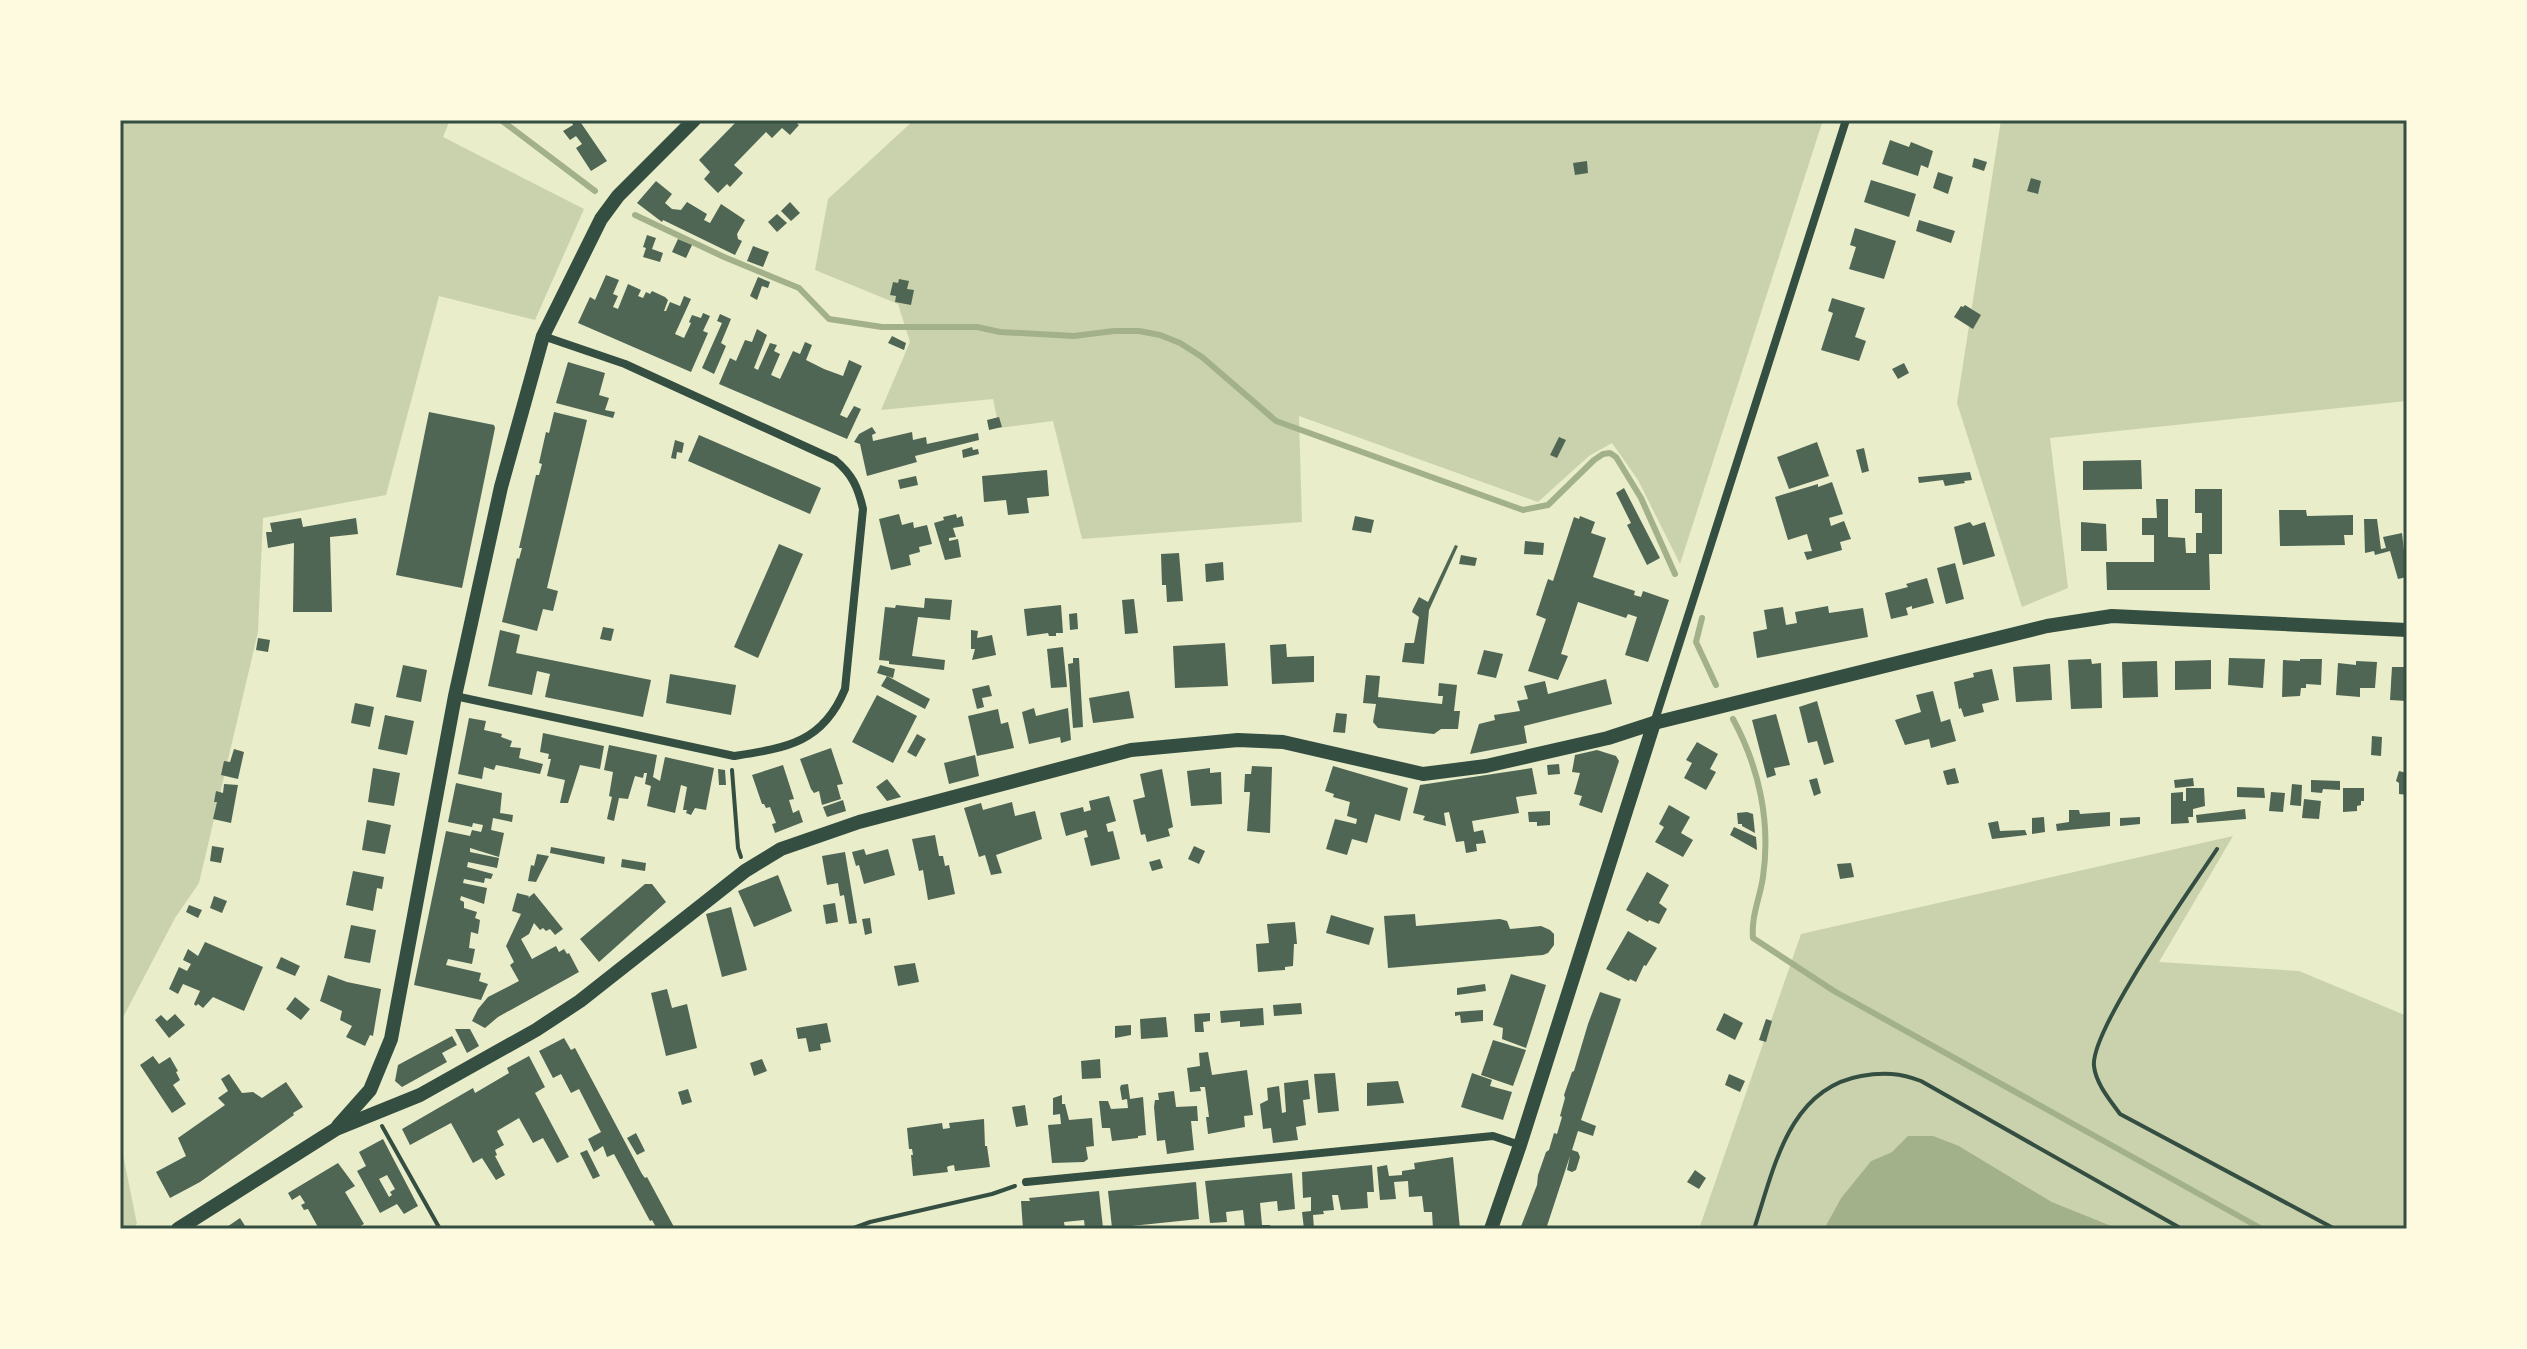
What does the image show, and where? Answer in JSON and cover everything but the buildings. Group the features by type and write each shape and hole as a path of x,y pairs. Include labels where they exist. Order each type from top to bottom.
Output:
{"street":[{"path":"336,1129 370,1090 391,1039 455,696 501,487 543,336 601,219 618,196 694,120"},
{"path":"1491,1229 1846,120"},
{"path":"455,696 734,756 773,750 806,739 822,727 837,708 845,689 863,509 859,490 849,471 835,460 625,364 543,336"},
{"path":"178,1229 336,1129 420,1095 558,1015 745,871 781,849 859,822 1131,750 1238,740 1283,742 1423,774 1498,763 2047,626 2112,616 2407,630"},
{"path":"1026,1182 1493,1136 1520,1145"}],"path":[{"path":"734,756 731,776 745,871"},
{"path":"2217,849 2114,1008 2098,1042 2094,1065 2103,1091 2120,1114 2335,1229"},
{"path":"1754,1229 1777,1158 1800,1111 1818,1093 1844,1079 1900,1073 1921,1081 2182,1229"},
{"path":"375,1113 440,1229"},
{"path":"851,1229 992,1194 1026,1182"}],"shaded area":[{"path":"120,120 450,120 443,137 584,209 535,320 439,296 386,495 263,518 258,632 199,883 175,918 120,1023"},
{"path":"914,120 1823,120 1680,564 1638,480 1612,443 1589,456 1538,502 1299,416 1302,522 1082,539 1053,421 999,428 993,399 881,410 910,342 898,304 815,270 828,199"},
{"path":"2001,120 2407,120 2407,401 2050,438 2068,588 2022,607 1957,403"},
{"path":"2233,836 2159,962 2299,971 2407,1016 2407,1229 2119,1229 2052,1202 1959,1146 1892,1152 1871,1161 1841,1198 1824,1229 1699,1229 1801,934"},
{"path":"1908,1136 1933,1136 1959,1146 2052,1202 2119,1229 1824,1229 1841,1198 1871,1161 1892,1152"},
{"path":"120,1140 137,1224 131,1229 120,1229"}],"waterway":[{"path":"501,120 595,191"},
{"path":"635,215 799,288 829,319 882,327 977,327 1000,332 1074,336 1114,331 1160,335 1202,357 1276,421 1523,510 1548,505 1594,460 1610,453 1616,457 1641,498 1675,574"},
{"path":"1702,618 1696,642 1716,685"},
{"path":"1733,719 1750,756 1764,815 1765,856 1753,938 1834,991 2262,1229"}]}
